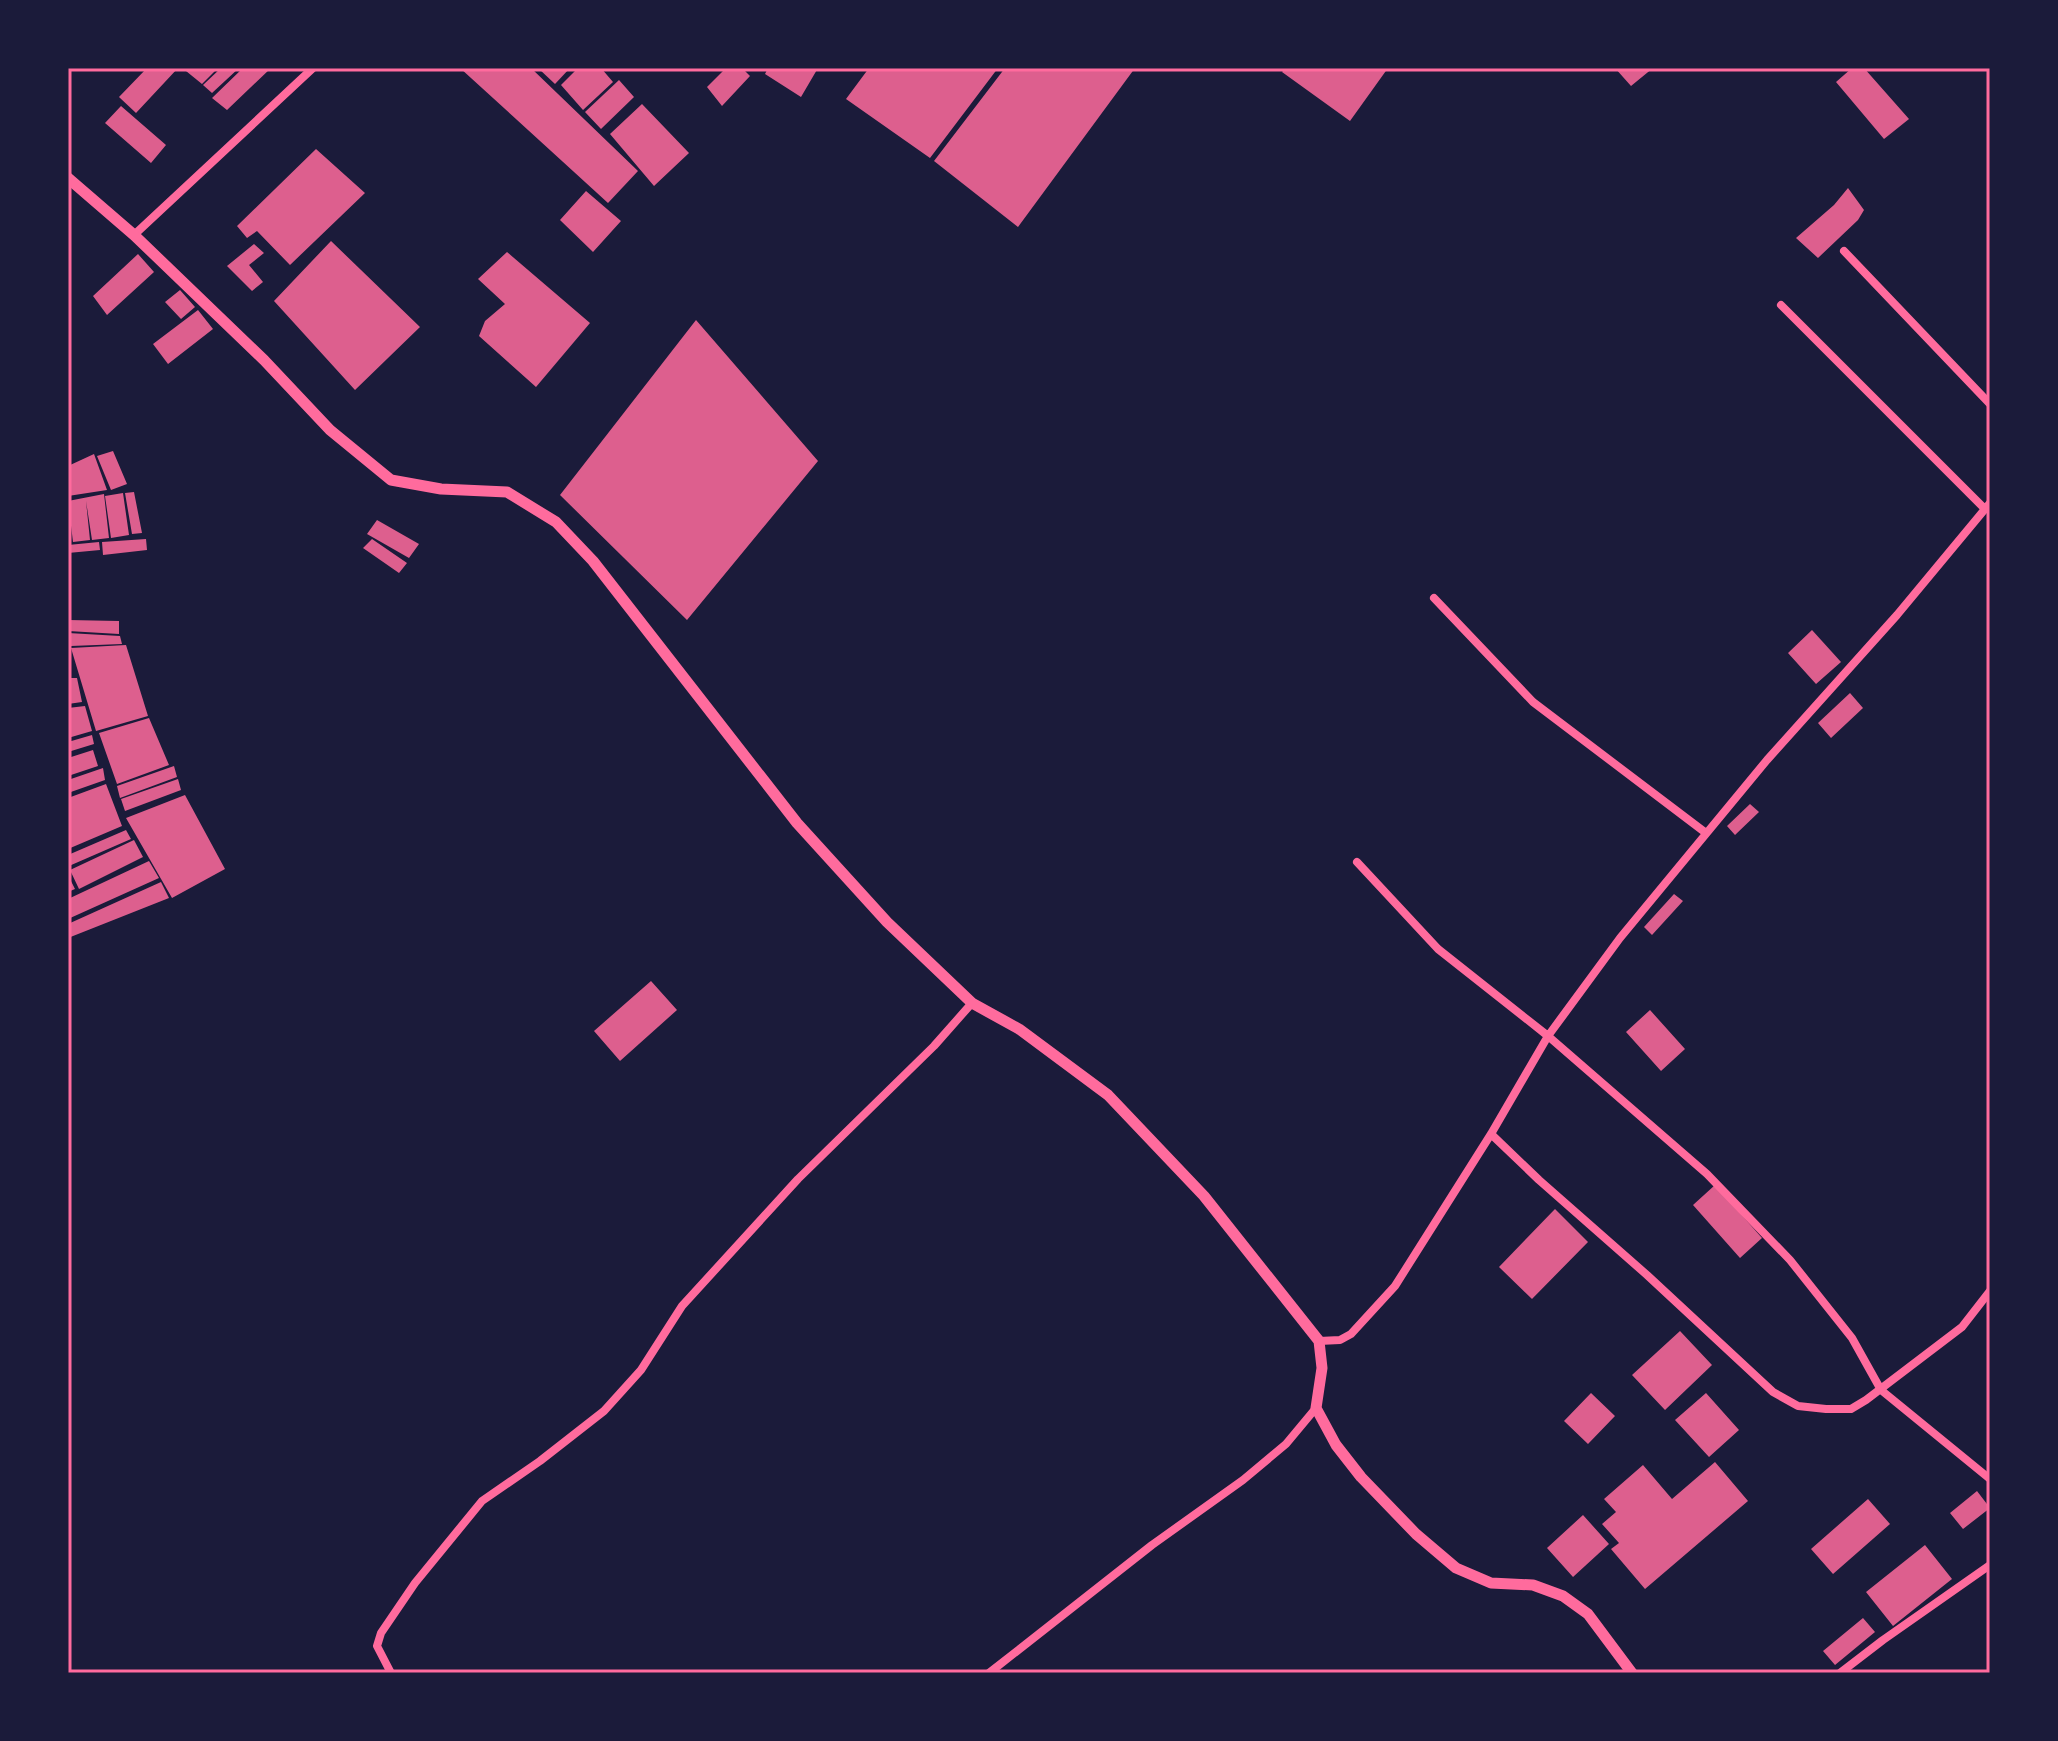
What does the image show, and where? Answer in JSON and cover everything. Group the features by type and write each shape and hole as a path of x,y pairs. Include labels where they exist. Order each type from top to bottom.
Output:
{"street":[{"path":"134,235 313,68"},
{"path":"68,178 134,235 264,360 330,430 391,480 441,489 507,492 556,522 603,573 797,823 887,922 972,1003 1019,1029 1108,1095 1204,1196 1319,1341 1322,1368 1316,1408 1286,1444 989,1673"},
{"path":"1844,251 1990,404"},
{"path":"1319,1341 1340,1340 1351,1334 1395,1286 1491,1134 1548,1036 1620,938 1767,760 1897,615 1987,506 1781,305"},
{"path":"1434,598 1533,702 1706,833"},
{"path":"1357,862 1438,949 1548,1036 1707,1174 1790,1260 1852,1338 1881,1390 1990,1479"},
{"path":"391,1673 377,1646 381,1633 415,1583 482,1501 604,1411 641,1370 682,1306 798,1179 934,1046 972,1003"},
{"path":"1491,1134 1773,1392 1798,1406 1851,1409 1881,1390 1962,1327 1990,1291"},
{"path":"1316,1408 1336,1445 1361,1477 1416,1534 1456,1568 1491,1583 1533,1585 1563,1596 1588,1614 1632,1673"},
{"path":"1840,1673 1990,1565"}],"building":[{"path":"147,68 178,68 136,113 119,97"},
{"path":"189,68 218,68 202,84 186,71"},
{"path":"221,68 239,68 212,93 203,85"},
{"path":"243,68 271,68 227,110 212,98"},
{"path":"460,68 531,68 638,171 608,203"},
{"path":"538,68 570,68 555,84"},
{"path":"578,68 601,68 613,82 583,110 561,85"},
{"path":"726,68 742,68 750,76 722,106 707,87"},
{"path":"768,68 818,68 801,97 765,74"},
{"path":"869,68 998,68 930,158 846,99"},
{"path":"1005,68 1135,68 1018,227 934,161"},
{"path":"1286,68 1388,68 1350,121 1282,72"},
{"path":"1615,68 1653,68 1631,86"},
{"path":"1852,68 1864,68 1909,119 1884,139 1836,82"},
{"path":"619,80 634,97 601,129 585,112"},
{"path":"642,104 689,153 654,186 610,134"},
{"path":"121,106 166,145 151,163 105,123"},
{"path":"316,149 365,193 290,265 257,231 247,238 237,226"},
{"path":"1848,188 1864,210 1858,220 1818,258 1796,238 1834,205"},
{"path":"586,191 621,221 593,252 560,220"},
{"path":"331,241 420,327 355,390 274,301"},
{"path":"254,244 264,253 249,265 263,282 252,291 227,266"},
{"path":"507,252 590,323 536,387 479,336 485,321 505,304 478,279"},
{"path":"138,254 154,272 107,315 93,296"},
{"path":"180,290 195,307 181,319 165,302"},
{"path":"198,310 213,329 168,364 153,344"},
{"path":"696,320 818,461 687,620 560,495"},
{"path":"113,451 127,484 111,490 97,456"},
{"path":"94,454 107,490 68,496 68,466"},
{"path":"134,492 142,533 132,534 125,493"},
{"path":"123,493 129,535 111,538 105,496"},
{"path":"104,494 109,538 92,540 86,501 90,540 73,542 68,501"},
{"path":"377,520 419,544 409,558 367,534"},
{"path":"146,539 147,550 103,555 102,542"},
{"path":"372,539 407,563 399,573 363,548"},
{"path":"99,542 100,550 68,553 68,545"},
{"path":"68,620 119,621 119,634 68,631"},
{"path":"1812,630 1841,662 1816,684 1788,653"},
{"path":"68,633 120,636 122,644 71,646"},
{"path":"126,645 148,716 96,731 71,648"},
{"path":"68,678 77,678 82,702 68,704"},
{"path":"1850,693 1863,708 1831,738 1818,723"},
{"path":"85,706 92,731 68,738 68,708"},
{"path":"149,718 169,765 117,784 99,733"},
{"path":"92,735 94,744 68,752 68,742"},
{"path":"93,750 98,766 68,776 68,758"},
{"path":"174,766 177,777 120,798 117,786"},
{"path":"103,768 105,780 68,793 68,780"},
{"path":"178,779 181,790 125,811 121,799"},
{"path":"106,784 122,826 68,849 68,798"},
{"path":"185,795 225,869 172,898 126,818"},
{"path":"1750,804 1759,812 1735,835 1727,826"},
{"path":"126,830 131,839 69,866 68,855"},
{"path":"134,840 143,857 79,889 70,870"},
{"path":"149,861 159,878 68,919 68,899"},
{"path":"68,875 75,889 68,892"},
{"path":"161,882 169,898 68,938 68,924"},
{"path":"1674,894 1683,901 1652,935 1644,927"},
{"path":"651,981 677,1010 620,1061 594,1031"},
{"path":"1650,1010 1685,1049 1661,1071 1626,1032"},
{"path":"1715,1185 1762,1238 1740,1258 1693,1205"},
{"path":"1555,1209 1588,1242 1532,1299 1499,1267"},
{"path":"1680,1331 1712,1365 1665,1410 1632,1375"},
{"path":"1591,1393 1615,1416 1588,1444 1564,1421"},
{"path":"1706,1393 1739,1430 1709,1457 1675,1420"},
{"path":"1715,1462 1748,1501 1645,1589 1611,1549 1619,1543 1602,1524 1616,1512 1604,1499 1643,1465 1672,1499"},
{"path":"1977,1491 1990,1508 1963,1529 1950,1513"},
{"path":"1868,1499 1890,1524 1833,1574 1811,1549"},
{"path":"1583,1515 1609,1544 1573,1577 1547,1548"},
{"path":"1925,1545 1952,1579 1893,1626 1866,1592"},
{"path":"1863,1618 1875,1632 1835,1665 1823,1651"}]}
